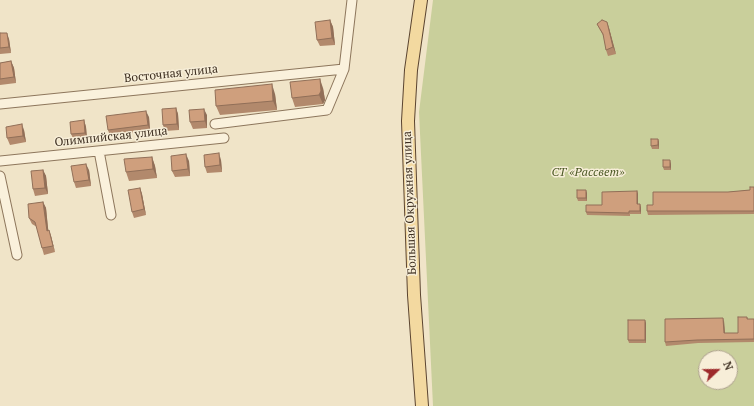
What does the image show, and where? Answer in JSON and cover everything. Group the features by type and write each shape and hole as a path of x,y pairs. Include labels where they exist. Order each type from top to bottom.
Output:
{"main road":[{"name":"Большая Окружная улица","path":"421,0 411,70 408,121 414,295 422,406"}],"street":[{"path":"215,124 327,110 344,69 352,0"},
{"name":"Восточная улица","path":"0,104 344,69"},
{"name":"Олимпийская улица","path":"0,161 224,138"},
{"path":"99,151 111,215"},
{"path":"0,176 17,255"}],"green space":[{"name":"СТ «Рассвет»","path":"433,0 754,0 754,406 433,406 419,112"}],"building":[{"path":"330,20 332,38 317,40 315,22"},
{"path":"602,20 607,22 613,47 606,50 603,34 597,24"},
{"path":"0,33 7,33 9,47 0,48"},
{"path":"11,61 14,77 0,79 0,63"},
{"path":"320,79 321,91 319,95 292,98 290,82"},
{"path":"272,84 273,101 216,106 215,90"},
{"path":"176,108 177,124 163,125 162,109"},
{"path":"204,109 205,121 190,122 189,110"},
{"path":"146,111 148,125 108,130 106,116"},
{"path":"84,120 85,133 71,134 70,122"},
{"path":"22,124 23,136 7,138 6,127"},
{"path":"651,139 658,139 658,145 651,146"},
{"path":"219,153 220,165 205,167 204,155"},
{"path":"186,154 188,169 172,171 171,156"},
{"path":"152,157 153,169 126,172 124,159"},
{"path":"663,160 670,160 670,167 663,167"},
{"path":"86,164 89,180 74,182 71,166"},
{"path":"43,170 45,188 33,189 31,171"},
{"path":"750,187 754,187 754,211 647,211 647,205 653,205 653,192 728,192 750,190"},
{"path":"140,188 144,209 132,212 128,190"},
{"path":"577,190 586,190 586,198 577,198"},
{"path":"637,191 637,204 640,204 640,211 629,211 629,213 586,212 586,205 602,205 602,192"},
{"path":"43,202 47,231 49,230 53,246 42,248 35,222 29,218 28,204"},
{"path":"738,317 754,319 754,339 665,342 665,319 723,318 724,333 738,333"},
{"path":"628,320 645,320 645,340 628,340"}]}
